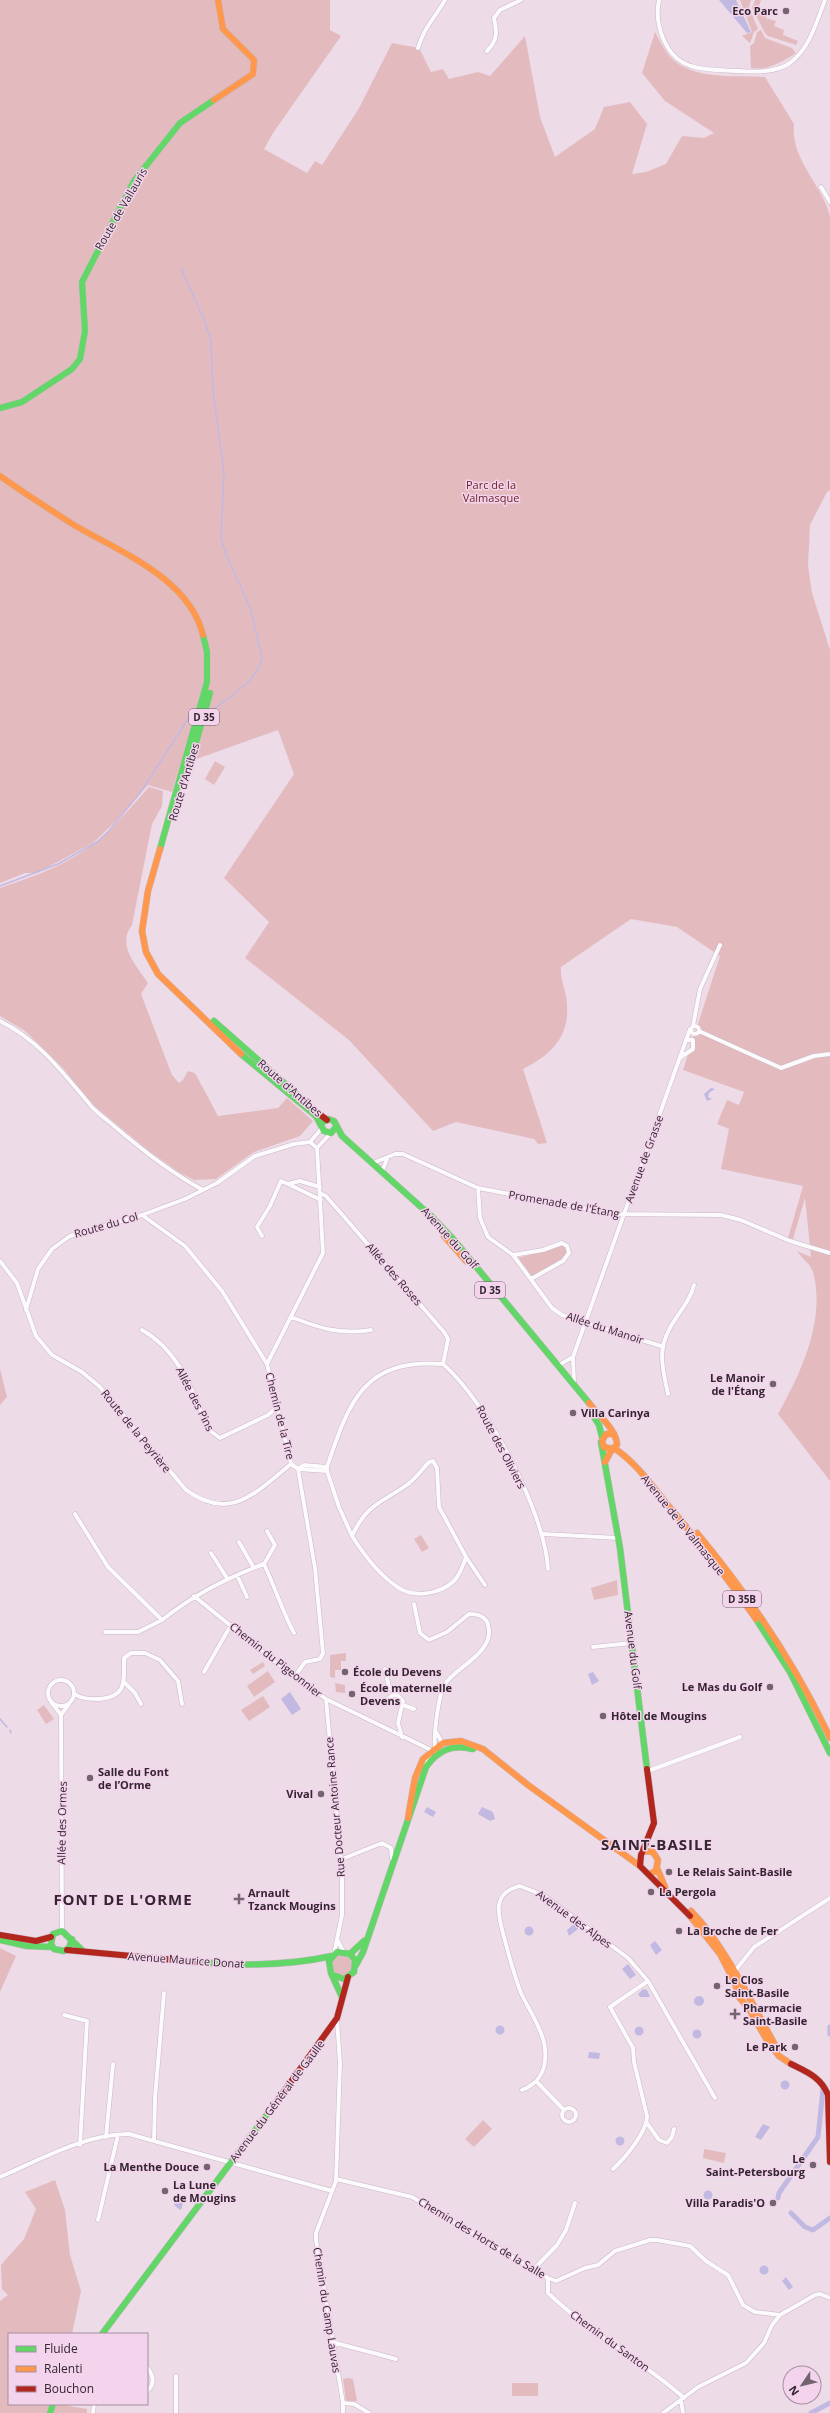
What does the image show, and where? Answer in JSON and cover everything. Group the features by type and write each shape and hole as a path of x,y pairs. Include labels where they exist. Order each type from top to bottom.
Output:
{"main road":[{"name":"Route de Vallauris","path":"0,408 22,402 72,369 80,359 84,346 85,331 82,282 134,181 180,123 253,74 254,60 223,28 218,0"},
{"name":"Route d'Antibes","path":"0,472 67,516 165,573 192,601 203,623 210,650 210,693 151,889 145,929 149,950 161,972 222,1033"},
{"name":"Route d'Antibes","path":"0,476 86,532 162,576 181,593 200,625 208,661 205,694 148,892 142,931 146,952 158,974 324,1124"},
{"path":"334,1121 333,1131 326,1133 324,1124 334,1121"},
{"name":"Avenue du Golf","path":"333,1131 342,1136 382,1171 454,1240 559,1365 614,1434"},
{"name":"Avenue du Golf","path":"333,1131 428,1219 562,1376 596,1419 602,1440 618,1538 654,1823 649,1839 642,1853"},
{"path":"559,1365 562,1376"},
{"path":"605,1462 618,1441 614,1434 606,1434 602,1440 604,1447 613,1449"},
{"name":"Avenue de la Valmasque","path":"618,1441 631,1454 718,1557 776,1637 797,1672 830,1738"},
{"name":"Avenue de la Valmasque","path":"613,1449 628,1457 750,1610 780,1654 804,1698 830,1753"},
{"path":"712,1561 718,1557"},
{"path":"408,1818 415,1778 423,1759 443,1743 461,1741 483,1749 640,1866 643,1871 649,1874 678,1902 702,1922 734,1972 742,1994"},
{"path":"333,1976 340,1979 348,1977 354,1972 363,1952 365,1940 425,1768 436,1750 453,1746 468,1747 485,1754 500,1763"},
{"path":"649,1839 653,1852 658,1860 657,1868 666,1890"},
{"path":"626,1857 653,1852"},
{"path":"640,1866 642,1853"},
{"path":"649,1874 657,1868"},
{"path":"678,1902 708,1939 742,1994 769,2044 778,2055 818,2078 826,2089 830,2162"},
{"path":"0,1935 29,1941 51,1937 56,1932 62,1930 69,1934 83,1951"},
{"path":"51,1937 52,1947"},
{"path":"0,1940 27,1946 52,1947 57,1951 67,1950 71,1945 72,1939"},
{"path":"313,1962 333,1955 347,1953 359,1948 365,1940"},
{"name":"Avenue Maurice Donat","path":"67,1950 215,1964 289,1964 313,1962"},
{"path":"347,1953 356,1965"},
{"path":"328,1967 333,1955"},
{"path":"313,1962 328,1967 342,1999"},
{"name":"Avenue du Général de Gaulle","path":"104,2333 323,2040 337,2018 348,1977"}],"street":[{"path":"418,48 430,19 445,0"},
{"path":"487,51 494,44 498,36 494,18 506,6 511,6 521,0"},
{"path":"659,0 658,21 663,39 681,61 690,66 711,69 761,72 788,64 800,54 808,43 825,0"},
{"path":"821,187 830,202"},
{"name":"Avenue de Grasse","path":"574,1384 573,1357 692,1027 700,989 720,945"},
{"path":"0,1021 26,1036 42,1051 69,1078 90,1106 175,1174 203,1190"},
{"path":"698,1032 696,1026 692,1027 693,1034 698,1032 781,1068 814,1056 830,1054"},
{"path":"681,1057 693,1049 693,1040 698,1032"},
{"path":"687,1040 693,1040"},
{"path":"324,1124 310,1142 317,1148 333,1131"},
{"name":"Route du Col","path":"26,1310 38,1269 52,1249 70,1236 142,1215 203,1190 255,1156 294,1144 310,1142"},
{"name":"Chemin de la Tire","path":"295,1676 305,1662 320,1659 323,1653 315,1568 298,1469 291,1464 267,1364 323,1253 317,1148"},
{"name":"Promenade de l'Étang","path":"373,1163 388,1156 403,1154 478,1188 624,1214 721,1214 741,1220 790,1241 830,1253"},
{"path":"382,1171 388,1156"},
{"path":"262,1236 257,1227 270,1206 281,1181 321,1200"},
{"path":"288,1184 300,1181 320,1187"},
{"name":"Allée du Manoir","path":"478,1188 480,1218 484,1230 496,1244 513,1255 552,1308 562,1314 585,1323 661,1346"},
{"name":"Allée des Roses","path":"320,1193 326,1196 444,1332 448,1339 443,1364"},
{"path":"142,1215 185,1246 222,1291 267,1364"},
{"path":"513,1255 543,1250 562,1243 567,1246 569,1253 563,1261 531,1279"},
{"name":"Route de la Peyrière","path":"0,1261 17,1283 36,1336 52,1355 82,1372 99,1386 186,1490 198,1499 208,1504 222,1506 235,1503 249,1496 291,1464"},
{"path":"668,1394 662,1370 661,1346 666,1331 692,1296 694,1285"},
{"path":"291,1316 323,1329 350,1334 371,1330"},
{"name":"Allée des Pins","path":"142,1330 160,1342 172,1355 186,1378 209,1430 215,1436 220,1438 268,1415 277,1406"},
{"path":"559,1365 573,1357"},
{"path":"443,1364 412,1363 397,1367 381,1374 368,1384 356,1396 344,1419 327,1469 339,1507 352,1536 375,1567 400,1588 411,1593 422,1594 444,1588 454,1581 461,1571 466,1557"},
{"name":"Route des Oliviers","path":"443,1364 474,1397 491,1423 543,1534 547,1550 548,1569"},
{"path":"352,1536 359,1520 368,1510 408,1485 430,1462 433,1461 437,1468 439,1508 466,1557 485,1585"},
{"path":"298,1469 327,1469"},
{"path":"75,1514 108,1567 162,1620"},
{"path":"105,1632 138,1632 162,1620 194,1596 226,1578 264,1564 275,1545 267,1531"},
{"path":"543,1534 618,1538"},
{"path":"239,1542 254,1568"},
{"path":"211,1553 226,1578"},
{"path":"264,1564 278,1594 282,1612 294,1633"},
{"path":"237,1575 247,1597"},
{"name":"Chemin du Pigeonnier","path":"194,1596 326,1700 402,1737 436,1750"},
{"path":"414,1604 420,1633 429,1640 447,1632 469,1614 482,1617 488,1622 490,1631 483,1648 466,1667 445,1683 441,1692 436,1732 436,1750"},
{"path":"204,1672 231,1625"},
{"path":"592,1647 632,1643"},
{"path":"74,1694 87,1699 113,1698 121,1690 124,1682 124,1658 127,1655 145,1653 153,1655 160,1660 178,1681 182,1704"},
{"path":"385,1669 389,1687 403,1705 414,1709"},
{"path":"58,1680 70,1683 74,1694 62,1715 48,1696 49,1689 58,1680"},
{"path":"124,1682 135,1693 141,1704"},
{"path":"383,1702 395,1694"},
{"name":"Rue Docteur Antoine Rance","path":"326,1700 332,1783 342,1859 342,1910 333,1955"},
{"path":"51,1702 58,1706 70,1702"},
{"path":"402,1737 398,1723 403,1705"},
{"name":"Allée des Ormes","path":"62,1715 62,1930"},
{"path":"436,1732 443,1743"},
{"path":"648,1771 740,1737"},
{"path":"342,1859 380,1843 387,1844 392,1851 388,1876"},
{"name":"Avenue des Alpes","path":"537,2082 542,2072 545,2048 510,1963 499,1918 500,1902 504,1894 520,1886 545,1896 628,1958 648,1981 715,2098"},
{"path":"734,1972 754,1946 830,1898"},
{"path":"336,1938 347,1953"},
{"path":"613,2169 624,2159 647,2123 648,2116 634,2062 633,2048 610,2007 648,1981"},
{"path":"153,2141 164,1993"},
{"path":"64,2015 87,2021 80,2145"},
{"name":"Chemin du Camp Lauvas","path":"337,2018 340,2063 336,2179 316,2233 316,2240 343,2403 343,2413"},
{"path":"106,2137 113,2064"},
{"path":"522,2090 537,2082 562,2109"},
{"path":"647,2123 659,2140 668,2143 672,2138 674,2129"},
{"path":"0,2177 55,2152 106,2137 129,2134 232,2162 285,2179 332,2190"},
{"path":"98,2220 118,2135"},
{"name":"Chemin des Horts de la Salle","path":"336,2179 412,2197 548,2278 556,2281 585,2268 603,2263 615,2251 650,2240 690,2246 706,2261 728,2275 743,2304 755,2312 780,2315"},
{"path":"534,2269 557,2245 566,2230 575,2203"},
{"name":"Chemin du Santon","path":"548,2278 548,2293 563,2307 581,2323 657,2375 683,2399"},
{"path":"663,2413 698,2387 746,2363 764,2343 772,2325 780,2315 816,2295 820,2294 830,2298"},
{"path":"332,2342 396,2359"},
{"path":"148,2368 152,2373 153,2381 148,2389"},
{"path":"176,2376 176,2413"},
{"path":"683,2399 683,2413"},
{"path":"343,2403 354,2404 369,2413"}],"green space":[{"name":"Parc de la Valmasque","path":"0,0 330,0 330,30 341,36 273,133 264,149 307,173 315,161 322,165 358,110 392,43 419,48 431,72 443,69 449,79 478,72 490,76 525,36 540,117 555,157 595,129 604,107 630,102 647,124 632,174 646,172 666,164 682,136 704,138 714,133 665,101 642,73 655,32 670,57 677,63 687,68 697,72 720,76 765,77 794,124 794,137 797,149 826,204 830,216 830,490 827,492 810,525 808,565 812,593 830,650 830,1481 778,1414 803,1364 814,1327 816,1309 816,1290 813,1272 797,1251 811,1257 805,1198 793,1239 788,1238 803,1186 721,1169 729,1129 717,1124 727,1100 739,1105 744,1092 683,1070 720,956 677,927 631,919 561,967 567,1009 563,1031 559,1040 552,1049 534,1063 523,1069 547,1143 538,1144 534,1139 456,1122 433,1131 349,1040 245,958 269,922 224,878 294,774 278,730 180,765 172,792 148,785 116,821 93,843 37,873 25,873 0,883"},
{"path":"740,0 751,0 749,7 758,29 754,32 750,43 742,36 752,32"},
{"path":"755,0 761,0 758,9 767,13 766,18 776,21 774,26 784,30 783,35 798,41 796,45 768,36 765,33 752,8"},
{"path":"761,30 765,38 792,48 796,53 786,60 768,67 757,69 751,68 750,46 754,43 757,32"},
{"path":"215,761 225,767 214,785 205,779"},
{"path":"149,787 163,791 162,806 152,824 132,925 126,940 130,955 148,983 141,994 172,1075 179,1083 183,1080 188,1071 195,1073 218,1116 278,1108 287,1098 313,1121 300,1136 254,1152 216,1179 194,1180 180,1173 149,1151 93,1105 63,1068 25,1031 0,1016 0,888 60,865 82,852 108,831"},
{"path":"563,1245 567,1247 567,1252 562,1259 532,1276 518,1258"},
{"path":"0,1369 7,1397 0,1405"},
{"path":"421,1535 429,1548 422,1552 414,1539"},
{"path":"617,1580 618,1595 594,1600 591,1588"},
{"path":"346,1653 346,1661 341,1661 341,1670 335,1670 335,1678 330,1677 330,1655"},
{"path":"263,1662 265,1666 253,1674 250,1670"},
{"path":"268,1671 275,1682 254,1697 247,1686"},
{"path":"335,1683 345,1685 345,1693 336,1692"},
{"path":"263,1696 270,1707 249,1721 241,1710"},
{"path":"44,1705 54,1719 46,1724 37,1710"},
{"path":"0,1948 16,1956 0,1992"},
{"path":"342,1955 349,1958 352,1965 349,1972 342,1975 335,1972 332,1965 335,1958"},
{"path":"483,2120 492,2129 474,2147 465,2139"},
{"path":"704,2149 726,2153 724,2163 703,2158"},
{"path":"55,2180 65,2210 70,2255 81,2291 72,2333 8,2333 8,2405 64,2405 87,2409 87,2413 0,2413 0,2301 8,2295 2,2289 1,2265 24,2239 36,2209 25,2192"},
{"path":"343,2379 353,2379 357,2401 346,2401"},
{"path":"512,2383 538,2383 538,2396 512,2396"}],"shaded area":[{"path":"719,0 736,0 751,32 747,33"},
{"path":"711,1088 715,1089 709,1093 708,1097 712,1099 707,1101 704,1094"},
{"path":"593,1672 599,1681 592,1685 588,1674"},
{"path":"290,1692 301,1709 292,1715 281,1699"},
{"path":"427,1807 436,1812 433,1817 424,1812"},
{"path":"482,1807 493,1812 495,1819 490,1821 478,1814"},
{"path":"574,1924 578,1929 569,1936 567,1930"},
{"path":"527,1927 531,1927 533,1931 531,1935 527,1935 525,1933 525,1929"},
{"path":"655,1941 662,1950 656,1955 650,1945"},
{"path":"628,1964 636,1975 630,1979 622,1969"},
{"path":"643,1989 647,1990 650,1997 640,1997 638,1994"},
{"path":"697,1996 701,1996 703,1997 703,2005 697,2006 694,2003 694,1999"},
{"path":"498,2026 502,2026 504,2030 502,2034 498,2034 496,2032 496,2028"},
{"path":"637,2027 641,2027 643,2031 641,2035 637,2035 635,2033 635,2029"},
{"path":"697,2029 702,2034 697,2039 692,2034"},
{"path":"589,2052 600,2053 599,2059 588,2058"},
{"path":"785,2080 790,2085 785,2090 780,2085"},
{"path":"763,2124 770,2127 761,2140 755,2137"},
{"path":"618,2137 622,2137 624,2141 622,2145 618,2145 616,2143 616,2139"},
{"path":"706,2191 710,2191 712,2195 710,2199 706,2199 704,2197 704,2193"},
{"path":"179,2194 183,2198 182,2208 180,2210 174,2205"},
{"path":"764,2265 769,2270 764,2275 759,2270"},
{"path":"786,2277 793,2287 789,2290 782,2281"}],"waterway":[{"path":"181,268 206,324 211,342 213,391 224,472 221,537 225,552 251,610 262,658 255,674 249,681 213,710"},
{"path":"0,886 58,864 97,842 107,833 140,793 192,713"},
{"path":"0,1719 7,1727"},
{"path":"830,2027 830,2034"},
{"path":"778,2198 779,2193 818,2137 823,2089"},
{"path":"791,2213 805,2227 813,2230 830,2218"},
{"path":"811,2413 830,2403"}],"traffic: fast":[{"path":"0,408 22,402 72,369 80,359 85,331 82,282 134,181 180,123 214,100"},
{"path":"160,849 207,682 207,652 203,635"},
{"path":"194,750 210,693"},
{"path":"214,1021 299,1096"},
{"path":"241,1054 316,1116 324,1131 331,1133 336,1127"},
{"path":"323,1122 328,1119 334,1121 342,1136 431,1216 454,1240 589,1403"},
{"path":"591,1412 599,1425 602,1437"},
{"path":"601,1442 620,1548 647,1769"},
{"path":"756,1619 790,1672 830,1753"},
{"path":"356,1965 363,1952 426,1767 435,1756 446,1750 458,1747 473,1749"},
{"path":"72,1939 69,1948 64,1951 54,1949 51,1944 53,1934 62,1931 83,1951"},
{"path":"0,1940 27,1946 52,1947"},
{"path":"350,1954 364,1941"},
{"path":"333,1975 344,1979 354,1972 355,1960 350,1954 337,1952 329,1961 331,1973 342,1997"},
{"path":"196,1962 264,1964 298,1962 332,1956"},
{"path":"103,2333 277,2101"},
{"path":"50,2413 53,2405"}],"traffic: slow":[{"path":"214,100 253,74 254,60 223,29 218,0"},
{"path":"0,476 74,525 131,557 168,582 183,598 195,615 203,635"},
{"path":"160,849 148,891 142,931 146,952 158,974 241,1054"},
{"path":"444,1236 466,1261"},
{"path":"589,1403 611,1428 614,1434 616,1439 617,1445 612,1449 604,1447 602,1441 606,1434 614,1434"},
{"path":"614,1448 629,1460 648,1480 690,1531 735,1589 756,1619"},
{"path":"605,1462 612,1449"},
{"path":"697,1533 735,1581 787,1657 830,1738"},
{"path":"408,1818 415,1778 423,1759 443,1743 461,1741 483,1749 528,1785 640,1866"},
{"path":"643,1851 653,1852 658,1860 656,1871 649,1874"},
{"path":"657,1868 665,1887"},
{"path":"691,1911 716,1941 778,2050"},
{"path":"690,1916 720,1954 735,1983 739,1997 749,2009 768,2042 779,2056 791,2064"}],"traffic: jam":[{"path":"314,1110 327,1120"},
{"path":"647,1769 654,1823 641,1855 640,1866 690,1916"},
{"path":"0,1935 36,1941 51,1937"},
{"path":"67,1950 196,1962"},
{"path":"277,2101 337,2018 348,1977"},
{"path":"791,2064 817,2079 822,2084 828,2095 830,2162"}],"place":[{"name":"Eco Parc","path":"786,11"},
{"name":"Le Manoir de l'Étang","path":"773,1384"},
{"name":"Villa Carinya","path":"573,1413"},
{"name":"École du Devens","path":"345,1672"},
{"name":"Le Mas du Golf","path":"770,1687"},
{"name":"École maternelle Devens","path":"352,1694"},
{"name":"Hôtel de Mougins","path":"603,1716"},
{"name":"Salle du Font de l’Orme","path":"90,1778"},
{"name":"Vival","path":"321,1794"},
{"name":"Le Relais Saint-Basile","path":"669,1872"},
{"name":"La Pergola","path":"651,1892"},
{"name":"Arnault Tzanck Mougins","path":"239,1899"},
{"name":"La Broche de Fer","path":"679,1931"},
{"name":"Le Clos Saint-Basile","path":"717,1986"},
{"name":"Pharmacie Saint-Basile","path":"735,2014"},
{"name":"Le Park","path":"795,2047"},
{"name":"Le Saint-Petersbourg","path":"813,2165"},
{"name":"La Menthe Douce","path":"207,2167"},
{"name":"La Lune de Mougins","path":"165,2191"},
{"name":"Villa Paradis'O","path":"773,2203"}],"district":[{"name":"SAINT-BASILE","path":"657,1845"},
{"name":"FONT DE L'ORME","path":"123,1900"}]}
